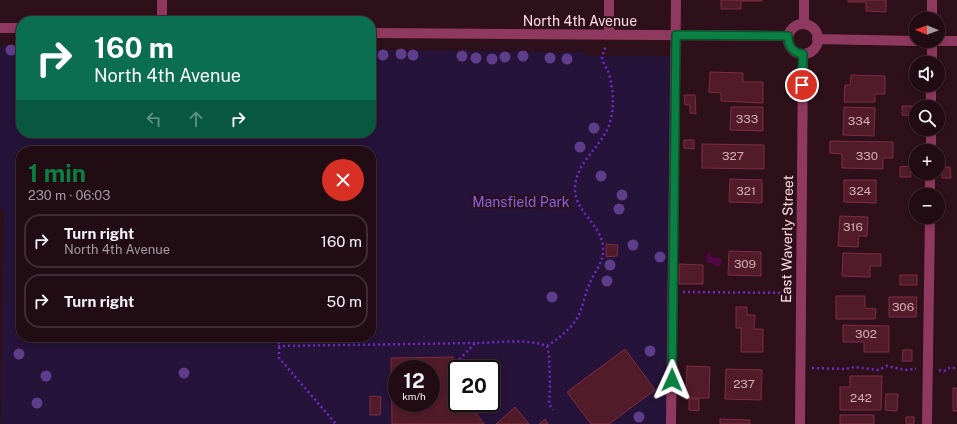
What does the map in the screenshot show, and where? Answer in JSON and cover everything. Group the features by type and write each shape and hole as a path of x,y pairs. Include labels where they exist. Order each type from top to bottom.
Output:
{"street":[{"path":"162,0 162,16"},
{"path":"609,0 609,34"},
{"path":"671,424 676,0"},
{"path":"804,0 804,24"},
{"path":"932,0 932,12"},
{"path":"804,24 813,29 816,33 817,39 815,47 812,51 803,54 790,48 788,36 791,29 795,26 804,24"},
{"path":"0,28 16,28"},
{"name":"North 4th Avenue","path":"376,33 788,36"},
{"path":"817,39 909,41"},
{"path":"945,41 957,41"},
{"name":"East Waverly Street","path":"800,424 803,54"},
{"path":"927,424 930,224"}],"path":[{"path":"278,346 530,342 547,346 562,336 576,320 589,284 602,258 603,242 599,232 578,201 575,191 576,180 580,171 586,159 598,145 607,130 610,120 614,99 613,91 608,72 602,58 609,34"},
{"path":"673,292 801,292"},
{"path":"278,342 279,358 336,424"},
{"path":"459,360 475,343"},
{"path":"547,346 550,369 549,404 553,410"},
{"path":"800,367 844,369 855,367 878,370 887,366 905,370 944,370 951,367 957,369"}],"green space":[{"name":"Mansfield Park","path":"5,45 16,45 16,138 376,138 376,50 584,52 586,56 673,56 668,424 1,424 4,210 0,209 0,47"}],"shaded area":[{"path":"709,252 712,257 721,258 722,263 719,267 712,263 708,263 705,257"}],"building":[{"path":"721,0 762,1 741,1 741,9 721,9"},
{"path":"848,0 886,0 886,12 866,11 866,2 848,2"},
{"path":"710,72 743,73 743,82 763,82 763,103 721,101 721,93 709,92"},
{"path":"851,75 885,76 885,94 875,94 875,102 844,102 845,85 850,85"},
{"path":"684,95 695,95 696,114 690,113 690,105 685,105"},
{"path":"902,106 909,106 909,116 902,115"},
{"path":"731,107 763,107 763,131 730,130"},
{"path":"844,107 875,108 874,136 843,135"},
{"path":"684,140 694,140 694,149 684,148"},
{"path":"830,141 893,142 893,158 883,158 883,169 842,168 842,154 830,153"},
{"path":"702,144 764,145 764,169 702,168"},
{"path":"909,166 909,177 900,177 900,167"},
{"path":"945,167 950,167 951,178 945,178"},
{"path":"730,179 762,180 762,203 729,202"},
{"path":"844,180 876,180 876,203 844,202"},
{"path":"840,216 868,217 867,236 859,236 858,247 838,246"},
{"path":"606,244 618,245 617,256 606,257"},
{"path":"729,251 761,252 761,276 728,275"},
{"path":"843,253 881,254 881,266 870,266 870,277 842,276"},
{"path":"679,264 703,265 703,284 679,284"},
{"path":"900,275 917,275 917,285 900,285"},
{"path":"836,296 865,296 865,308 876,309 875,319 836,319"},
{"path":"889,297 917,297 916,317 889,317"},
{"path":"736,307 747,307 747,315 755,315 754,329 763,329 763,352 741,352 741,328 736,328"},
{"path":"843,325 889,326 889,352 864,352 864,342 843,342"},
{"path":"625,349 655,390 609,424 591,424 567,392"},
{"path":"903,350 912,350 912,361 902,361"},
{"path":"453,357 453,360 448,360 448,412 475,412 484,424 392,424 392,412 440,412 440,360 391,360 391,358"},
{"path":"687,366 710,367 709,398 686,398"},
{"path":"726,369 762,370 761,400 725,399"},
{"path":"850,376 882,376 881,410 840,410 840,387 850,387"},
{"path":"953,388 957,388 957,411 953,411"},
{"path":"886,394 898,394 897,411 885,410"},
{"path":"370,396 381,397 380,415 370,415"},
{"path":"689,399 699,399 699,411 689,410"},
{"path":"515,407 529,424 496,424"},
{"path":"840,415 874,415 874,424 840,424"},
{"path":"906,417 914,417 914,424 906,424"},
{"path":"545,419 548,424 539,424"},
{"path":"720,419 750,420 750,424 720,424"}],"route":[{"path":"672,380 676,35 788,36 790,48 803,54 802,85"}]}
